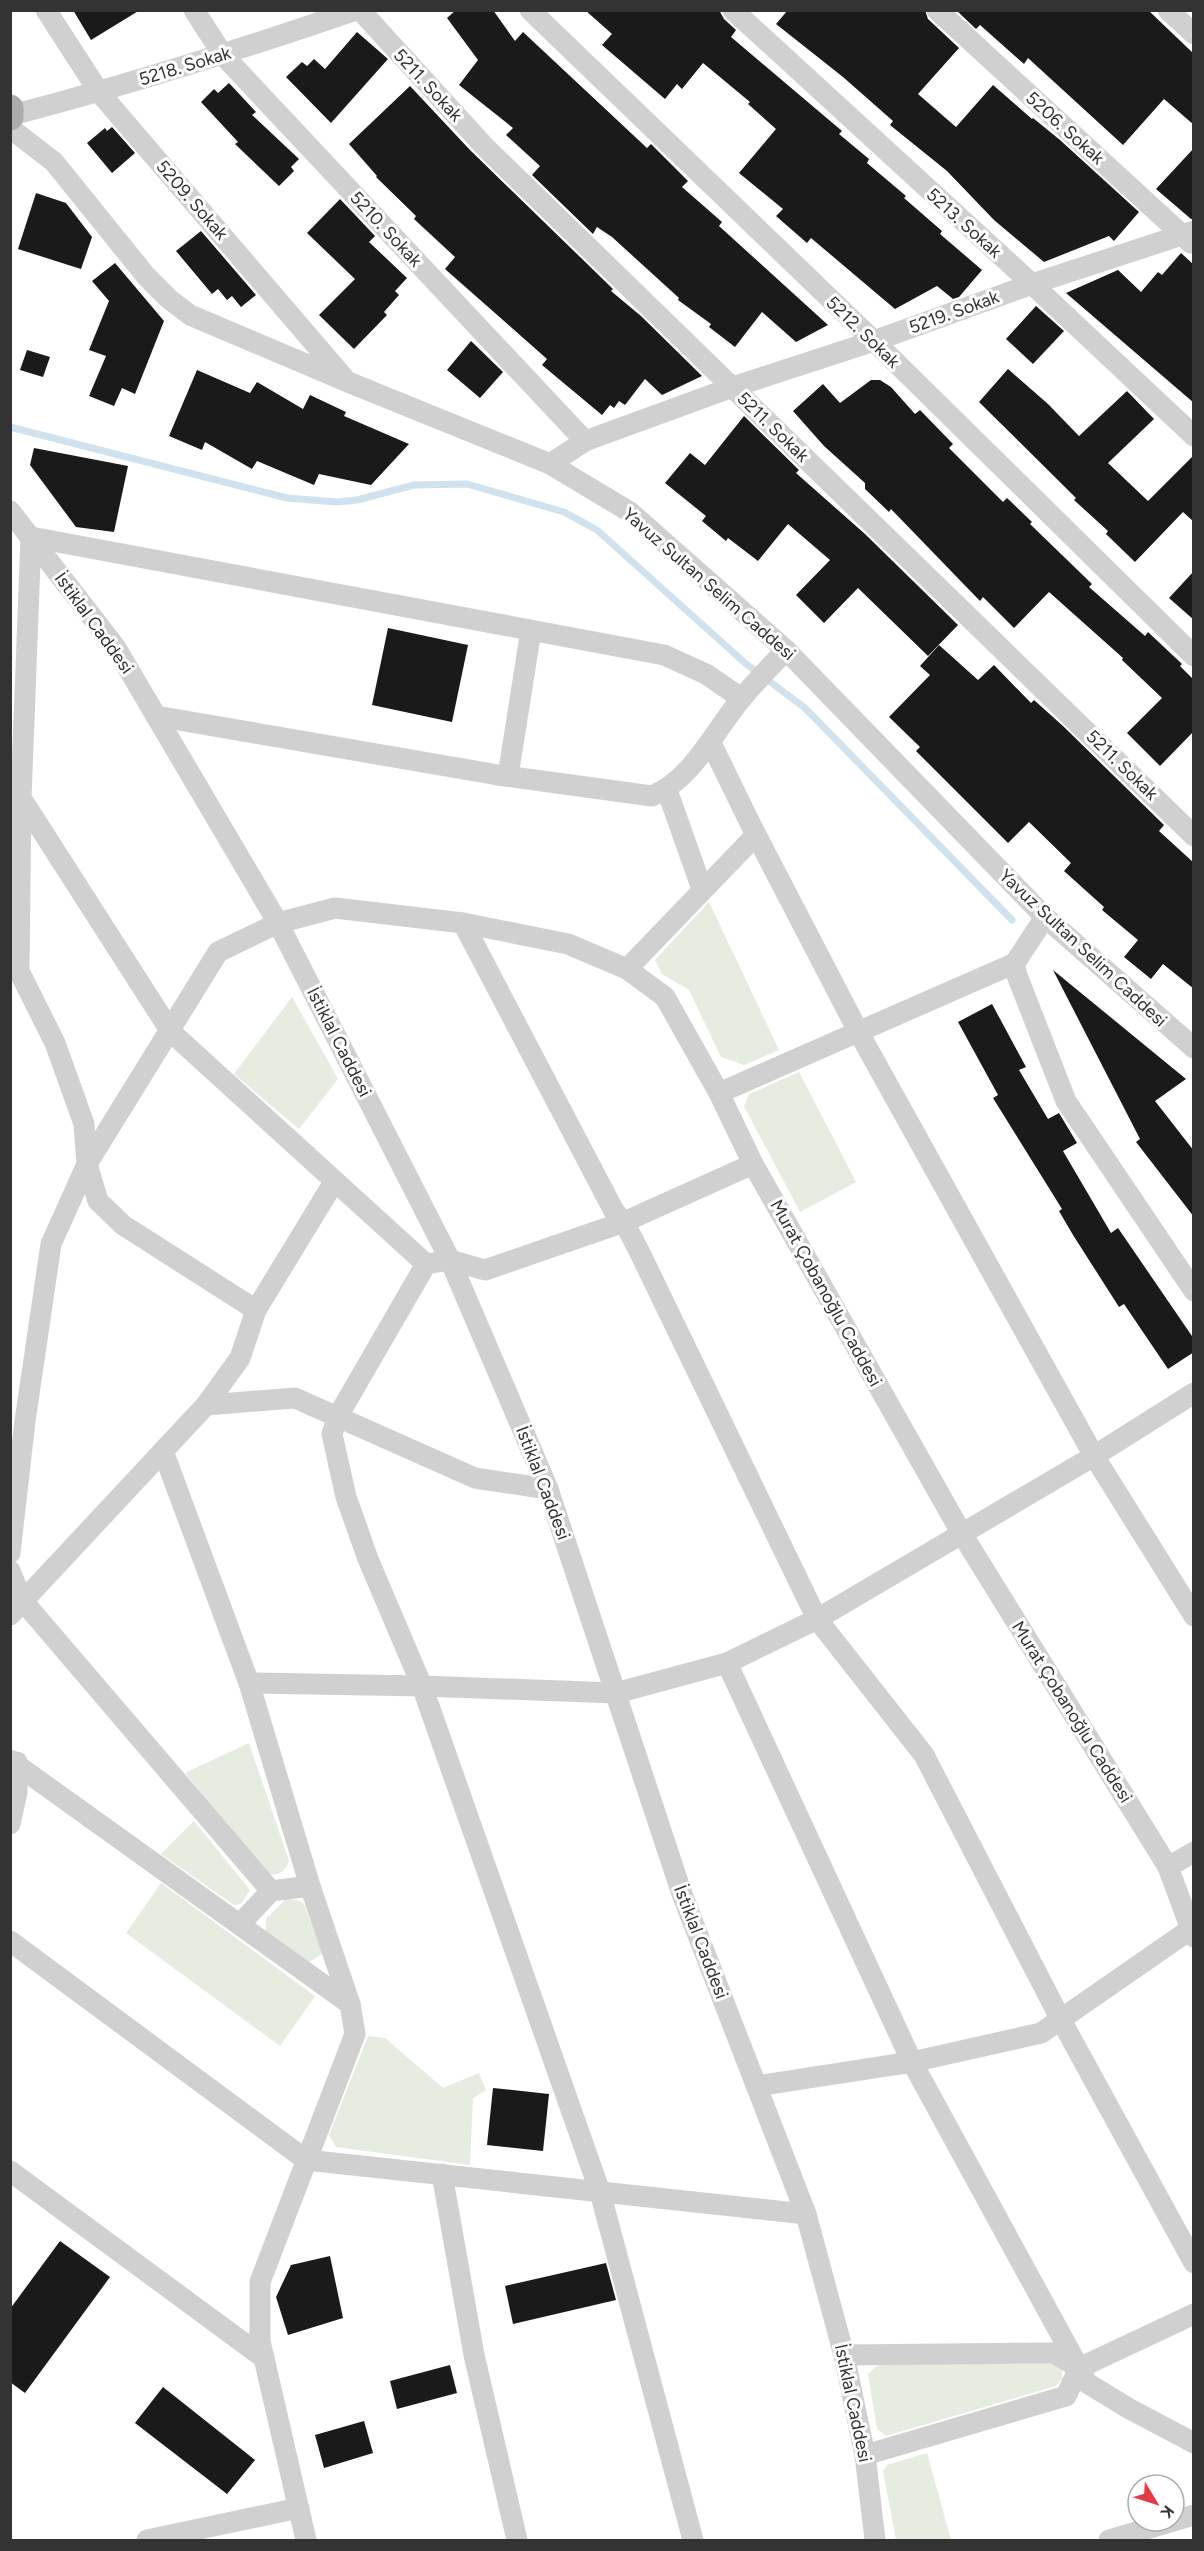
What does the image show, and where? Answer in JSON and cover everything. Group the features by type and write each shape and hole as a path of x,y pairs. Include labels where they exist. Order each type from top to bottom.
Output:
{"street":[{"name":"5209. Sokak","path":"46,10 99,92 348,382"},
{"name":"5210. Sokak","path":"194,10 222,55 585,441"},
{"name":"5218. Sokak","path":"11,117 222,55 358,10"},
{"name":"5211. Sokak","path":"358,10 485,147 1194,836"},
{"name":"5212. Sokak","path":"530,10 874,341 1194,656"},
{"name":"5213. Sokak","path":"733,10 1194,436"},
{"name":"5206. Sokak","path":"937,10 1190,237"},
{"path":"1168,10 1194,34"},
{"name":"Yavuz Sultan Selim Caddesi","path":"11,117 54,162 146,276 190,315 550,464 630,512 1045,917 1194,1048"},
{"name":"5219. Sokak","path":"550,464 585,441 733,387 874,341 1032,284 1190,237"},
{"name":"İstiklal Caddesi","path":"10,511 116,648 278,923 450,1260 548,1489 682,1894 806,2214 844,2355 865,2455 868,2539"},
{"path":"256,1310 123,1225 98,1201 87,1164 84,1124 59,1053 19,970 21,798 31,537 664,655 747,692"},
{"path":"508,776 531,630"},
{"path":"156,716 508,776 652,796 667,790 711,743 747,692 779,657"},
{"path":"711,743 859,1033 1094,1456 1194,1616"},
{"path":"667,790 702,889"},
{"path":"21,798 171,1032 426,1264"},
{"path":"627,969 756,835"},
{"name":"Murat Çobanoğlu Caddesi","path":"10,1553 25,1421 51,1244 87,1164 171,1032 218,952 278,923 335,908 463,923 568,944 627,969 665,997 719,1093 753,1164 962,1534 1168,1867 1192,1933"},
{"path":"719,1093 1015,963 1045,917"},
{"path":"463,923 609,1201 624,1222 817,1619 924,1755 1061,2020 1194,2263"},
{"path":"1015,963 1016,973 1066,1101 1194,1291"},
{"path":"426,1264 450,1260 485,1270 624,1222 753,1164"},
{"path":"16,1608 206,1405 240,1358 256,1310 334,1182"},
{"path":"426,1264 338,1416 332,1434 346,1497 368,1559 422,1686 600,2192 693,2541"},
{"path":"249,1683 616,1693 727,1663 817,1619 1094,1456 1194,1393"},
{"path":"206,1405 295,1398 475,1478 548,1489"},
{"path":"163,1451 249,1683 310,1886 350,2004 355,2034 260,2282 260,2341 306,2541"},
{"path":"10,1571 16,1608 271,1891"},
{"path":"727,1663 912,2062 1087,2384 1194,2443"},
{"path":"14,1761 350,2004"},
{"path":"10,1824 17,1792 14,1761"},
{"path":"1168,1867 1194,1852"},
{"path":"240,1924 271,1891 310,1886"},
{"path":"756,2086 912,2062 1041,2032 1192,1933"},
{"path":"10,1941 306,2160 806,2214"},
{"path":"10,2171 264,2358"},
{"path":"442,2174 474,2355 517,2541"},
{"path":"865,2455 1066,2396 1079,2368 1194,2314"},
{"path":"844,2355 1054,2353 1079,2368"},
{"path":"147,2541 298,2508"},
{"path":"1109,2541 1194,2515"}],"shaded area":[{"path":"709,902 779,1050 744,1065 721,1057 689,990 662,974 655,960"},
{"path":"292,997 338,1079 299,1129 234,1074"},
{"path":"799,1072 856,1182 800,1212 744,1106 749,1094"},
{"path":"249,1743 289,1861 281,1872 275,1875 263,1870 185,1773"},
{"path":"194,1821 250,1890 241,1904 234,1905 161,1854"},
{"path":"161,1883 315,1996 280,2046 126,1933"},
{"path":"286,1899 297,1900 304,1904 323,1953 309,1962 266,1931 266,1919"},
{"path":"368,2036 385,2038 443,2088 479,2073 486,2090 473,2098 470,2165 336,2147 329,2135"},
{"path":"879,2364 1054,2364 1062,2370 1062,2379 1056,2386 886,2436 877,2429 868,2374"},
{"path":"927,2453 951,2540 896,2540 883,2471 887,2465"}],"building":[{"path":"73,10 140,10 91,40"},
{"path":"456,10 493,10 515,41 523,32 647,148 651,144 688,181 682,187 722,222 719,226 828,325 796,342 762,312 735,347 709,327 711,324 678,300 679,298 612,237 597,227 593,234 532,175 540,166 506,135 513,128 459,85 478,60 447,18"},
{"path":"585,10 719,10 724,19 736,30 731,37 842,131 839,134 869,159 867,163 906,196 904,198 942,231 940,234 982,270 959,297 953,299 937,286 895,309 811,238 807,243 776,216 783,209 739,173 776,129 748,104 750,102 703,63 682,89 677,84 665,99 602,45 612,34"},
{"path":"788,10 925,10 928,19 959,48 918,94 956,127 993,85 1060,140 1139,212 1114,241 1109,236 1044,262 994,220 947,171 890,125 893,121 843,77 776,24"},
{"path":"956,10 1148,10 1194,54 1194,125 1164,99 1123,145 1028,58 1024,64 980,25 976,29"},
{"path":"357,32 388,59 331,123 286,77 302,62 307,66 314,59 325,69"},
{"path":"229,83 256,112 252,115 299,159 291,167 294,171 279,186 235,144 238,142 201,102 214,89 218,93"},
{"path":"410,86 470,150 613,289 611,291 641,316 702,376 662,395 645,379 625,405 619,401 614,408 610,405 602,415 542,365 547,359 445,269 455,257 414,219 416,216 376,177 349,144"},
{"path":"112,127 135,153 112,173 87,143 105,128 107,131"},
{"path":"1194,148 1194,219 1191,219 1156,189"},
{"path":"36,193 66,203 92,237 81,269 18,249"},
{"path":"340,199 375,236 369,242 407,278 395,291 399,295 384,312 387,315 354,349 319,315 355,279 307,233"},
{"path":"201,231 256,295 241,307 232,296 227,300 218,289 212,294 176,251"},
{"path":"1181,253 1194,265 1194,403 1066,293 1118,270 1141,292 1158,272 1162,275"},
{"path":"115,263 164,321 135,394 122,388 114,406 89,396 106,356 89,350 109,301 92,281"},
{"path":"1036,306 1064,331 1033,364 1006,339"},
{"path":"471,341 503,372 480,398 447,370"},
{"path":"27,350 50,357 43,377 20,370"},
{"path":"1008,369 1048,404 1079,436 1127,391 1154,419 1108,463 1148,501 1194,455 1194,522 1183,512 1135,562 1106,534 1108,531 1074,500 1076,498 979,402"},
{"path":"197,370 250,393 257,382 303,409 310,395 346,412 344,416 409,444 371,485 319,474 314,485 257,461 252,469 205,442 202,450 169,436"},
{"path":"871,380 880,380 891,387 915,414 920,410 953,444 949,448 1003,502 1007,498 1032,522 1030,524 1092,584 1089,587 1145,636 1148,632 1182,664 1180,666 1194,680 1194,731 1160,766 1127,733 1162,698 1122,660 1123,658 1049,592 1014,628 983,597 980,601 891,509 889,512 865,489 865,483 824,446 793,411 823,384 840,403"},
{"path":"744,416 799,470 796,473 865,534 958,625 928,656 858,588 824,623 796,595 830,560 788,524 758,561 728,538 726,541 702,521 706,516 665,483 690,453 705,465"},
{"path":"34,448 128,466 114,532 76,527 30,465"},
{"path":"1194,571 1194,620 1169,598"},
{"path":"388,628 468,645 452,722 372,705"},
{"path":"939,645 978,680 994,665 1031,703 1034,700 1063,726 1164,825 1159,831 1194,863 1194,989 1163,964 1151,979 1124,957 1138,940 1102,910 1104,907 1064,871 1071,863 1029,822 1008,843 916,751 920,747 889,717 930,675 920,666"},
{"path":"1053,970 1186,1079 1155,1101 1194,1151 1194,1217 1136,1142 1140,1139"},
{"path":"992,1004 1026,1067 1019,1070 1048,1119 1059,1113 1077,1143 1063,1151 1111,1233 1118,1228 1194,1339 1194,1352 1168,1369 1124,1304 1119,1307 1073,1235 1059,1211 1062,1209 993,1098 998,1095 958,1022"},
{"path":"493,2088 549,2094 543,2151 487,2145"},
{"path":"60,2241 110,2277 25,2393 10,2382 10,2309"},
{"path":"330,2256 343,2318 288,2335 276,2297 291,2265"},
{"path":"606,2263 616,2300 513,2324 505,2286"},
{"path":"450,2365 457,2393 397,2409 390,2381"},
{"path":"163,2387 255,2460 227,2494 135,2423"},
{"path":"364,2421 373,2453 324,2468 315,2435"}],"waterway":[{"path":"10,427 287,498 337,502 357,500 414,485 467,484 564,512 597,530 745,663 805,708 1012,920"}]}
